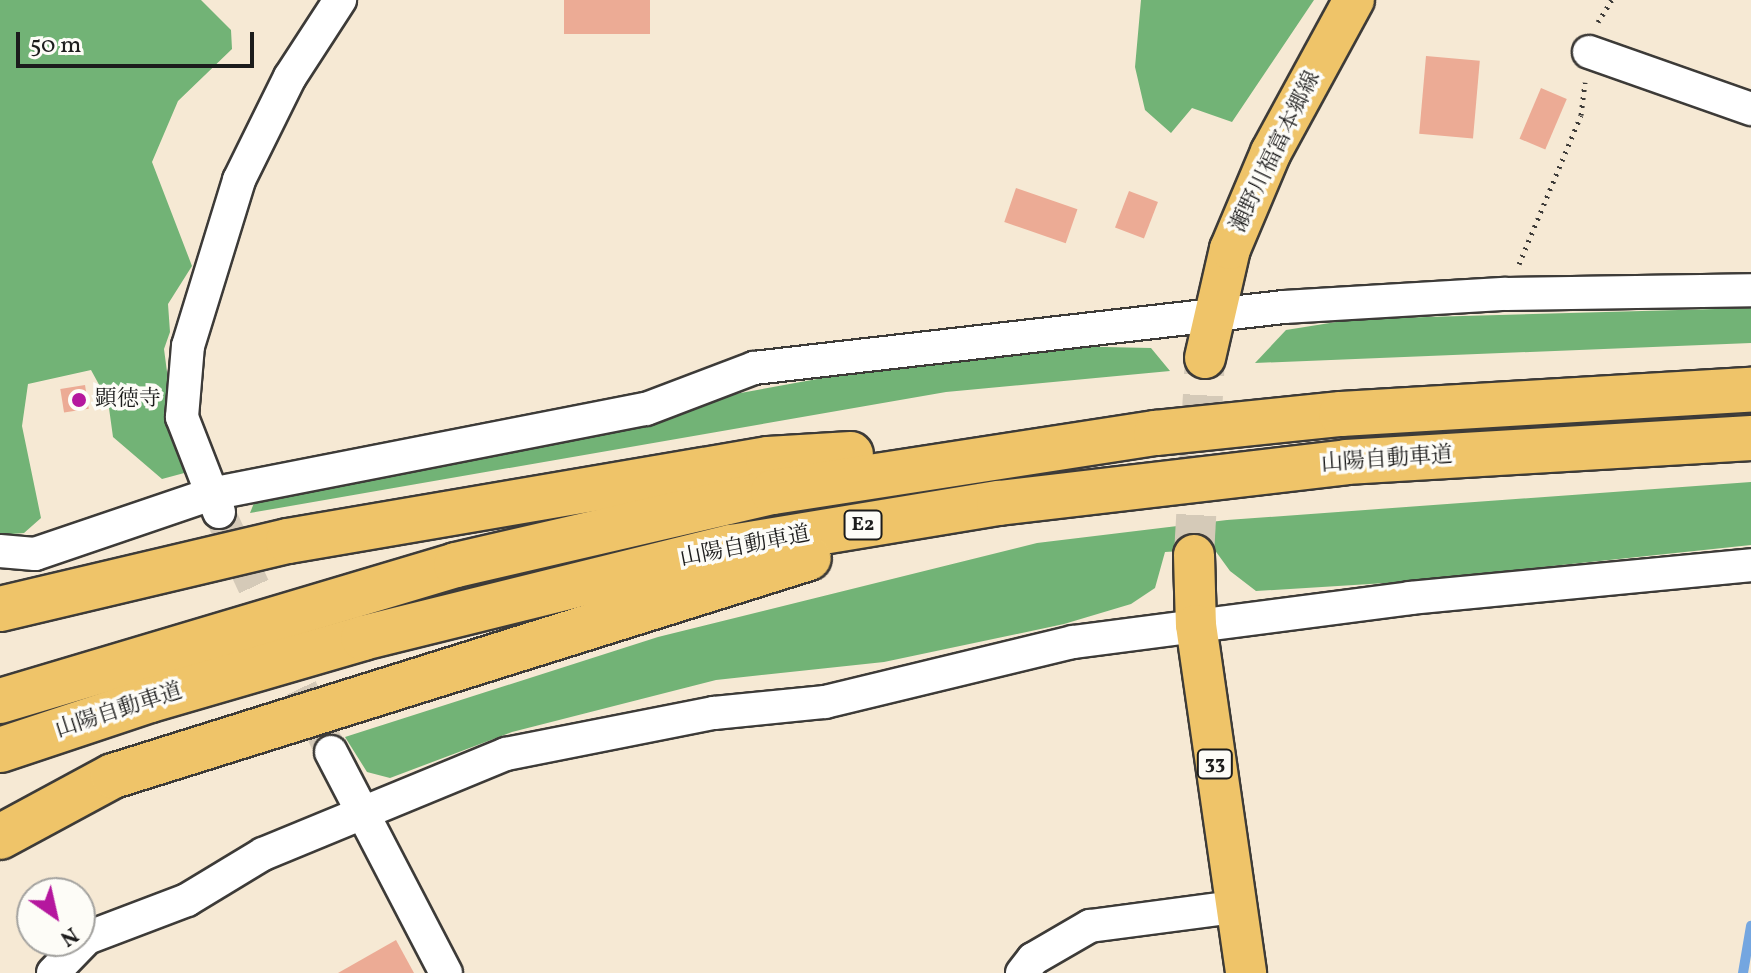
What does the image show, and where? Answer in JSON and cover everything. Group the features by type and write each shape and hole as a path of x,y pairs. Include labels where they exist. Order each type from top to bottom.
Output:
{"highway":[{"name":"山陽自動車道","path":"0,701 456,565 773,492 1072,444 1341,414 1751,390"},
{"name":"山陽自動車道","path":"0,750 150,700 363,638 732,547 999,503 1346,462 1751,438"},
{"path":"0,609 288,541 768,459 982,441 1072,444"},
{"path":"0,837 113,776 731,581 999,503"}],"main road":[{"name":"瀬野川福富本郷線","path":"1205,358 1211,317 1230,249 1271,152 1354,0"},
{"name":"33","path":"1194,555 1196,625 1246,973"}],"street":[{"path":"216,504 182,417 188,346 239,180 290,77 340,0"},
{"path":"1589,52 1751,109"},
{"path":"0,551 35,554 216,504 646,409 754,368 1284,307 1506,294 1751,290"},
{"path":"53,973 87,938 187,900 263,854 506,754 714,713 825,702 1073,642 1196,625 1751,565"},
{"path":"331,752 446,973"},
{"path":"1022,973 1033,959 1090,926 1235,907"}],"path":[{"path":"1506,294 1581,115 1595,28 1612,0"}],"green space":[{"path":"0,0 201,0 231,30 232,49 178,101 152,162 192,266 168,304 170,332 164,349 174,425 188,472 162,479 113,437 108,401 91,370 28,384 22,426 41,518 24,533 0,535"},
{"path":"1141,0 1314,0 1232,122 1192,108 1171,133 1145,110 1135,67"},
{"path":"1751,308 1751,343 1255,363 1286,330 1355,319"},
{"path":"1058,346 1151,348 1170,371 946,392 250,513 256,498 702,400 933,358"},
{"path":"1751,482 1751,545 1402,582 1256,591 1230,571 1214,549 1165,552 1155,588 1131,604 1064,624 884,662 716,680 512,732 390,778 367,772 345,737 658,637 1037,543 1227,520"}],"building":[{"path":"564,0 650,0 650,34 564,34"},
{"path":"1426,56 1480,61 1473,138 1419,134"},
{"path":"1541,88 1567,99 1545,150 1520,139"},
{"path":"1016,188 1077,209 1066,243 1004,222"},
{"path":"1129,191 1158,202 1144,239 1115,227"},
{"path":"85,385 89,409 64,413 60,389"},
{"path":"396,940 414,973 338,973"}],"waterway":[{"path":"1743,973 1751,926"}],"tunnel":[{"path":"1194,555 1205,358"},
{"path":"220,514 331,752"}],"place":[{"name":"顕徳寺","path":"79,400"}]}
